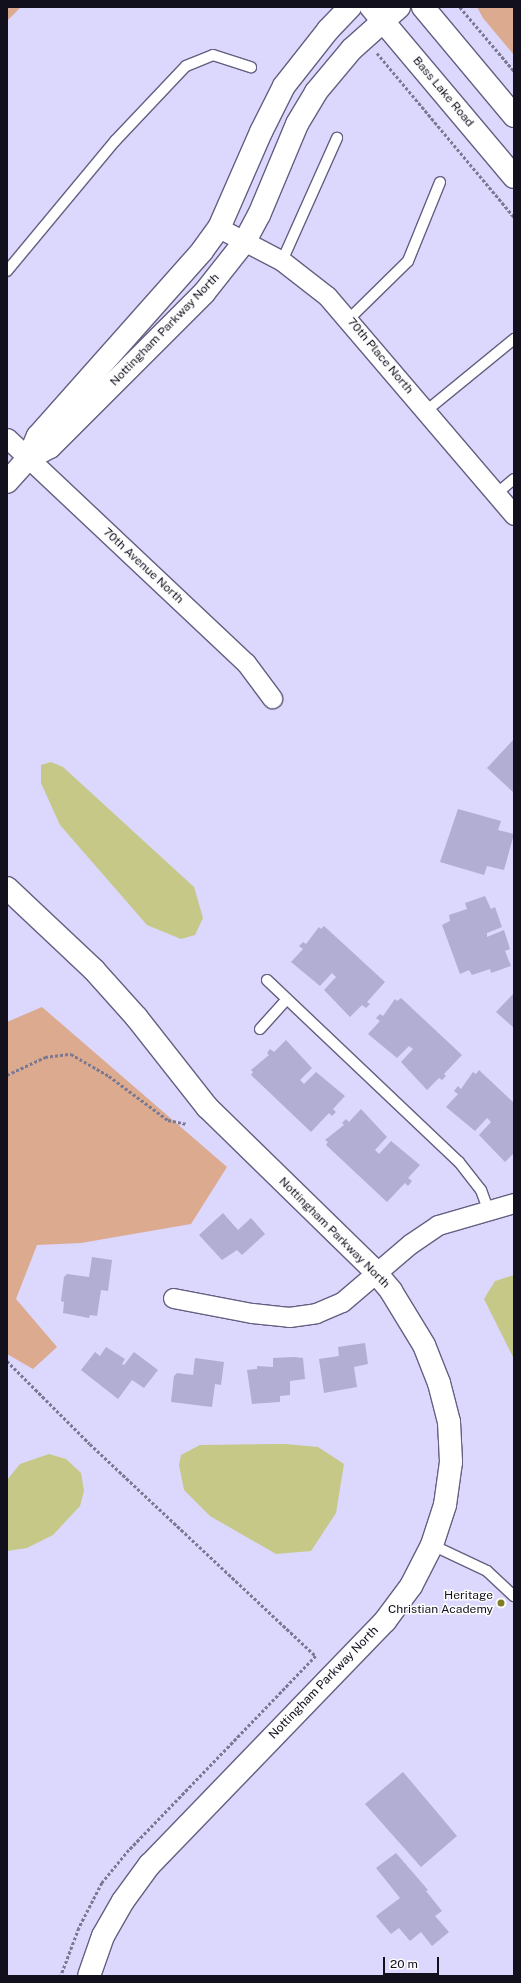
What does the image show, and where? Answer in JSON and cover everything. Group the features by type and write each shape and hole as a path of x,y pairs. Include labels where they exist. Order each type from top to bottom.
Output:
{"street":[{"name":"Nottingham Parkway North","path":"7,482 28,459 38,436 202,251 219,228 261,132 284,86 328,30 350,7"},
{"name":"Nottingham Parkway North","path":"28,459 50,447 204,293 245,241 259,215 297,124 316,92 352,49 377,14 399,7"},
{"path":"423,7 514,116"},
{"name":"Bass Lake Road","path":"377,14 514,177"},
{"name":"70th Place North","path":"219,228 282,261 327,296 349,319 514,514"},
{"name":"70th Avenue North","path":"7,438 246,663 272,698"},
{"name":"Nottingham Parkway North","path":"7,888 94,970 137,1018 207,1106 376,1273 404,1310 424,1345 440,1383 449,1422 451,1462 445,1505 432,1545 411,1586 385,1621 150,1864 123,1901 107,1929 89,1976"},
{"path":"173,1298 252,1313 289,1317 316,1313 342,1302 410,1244 438,1225 488,1209 514,1203"}],"lane":[{"path":"7,271 115,141 186,66 213,55 251,67"},
{"path":"282,261 337,138"},
{"path":"349,319 402,270 408,261 440,182"},
{"path":"426,411 514,338"},
{"path":"496,494 514,479"},
{"path":"267,980 460,1162 481,1190 488,1209"},
{"path":"260,1029 287,999"},
{"path":"432,1545 486,1571 514,1596"}],"path":[{"path":"460,7 514,71"},
{"path":"382,60 514,217"},
{"path":"7,1075 45,1058 71,1054 109,1076 168,1120 187,1124"},
{"path":"7,1361 90,1444 316,1656"}],"shaded area":[{"path":"7,7 21,7 7,21"},
{"path":"477,7 514,7 514,55 483,18"},
{"path":"51,762 63,767 194,887 203,918 195,935 181,939 147,925 60,825 41,783 41,765"},
{"path":"42,1007 227,1167 191,1224 81,1243 37,1245 16,1299 57,1347 33,1369 7,1354 7,1022"},
{"path":"514,1275 514,1359 484,1299 495,1281"},
{"path":"285,1444 318,1447 344,1464 336,1513 311,1551 276,1554 210,1516 184,1490 179,1465 181,1455 200,1445"},
{"path":"49,1454 66,1459 81,1473 84,1491 80,1506 53,1535 27,1548 7,1551 7,1480 20,1464"}],"building":[{"path":"514,739 514,793 487,768"},
{"path":"458,809 501,821 498,830 514,834 504,870 487,866 484,875 440,862"},
{"path":"485,896 491,909 495,907 502,927 487,933 487,937 504,930 510,949 505,951 511,966 491,973 490,969 472,975 469,970 460,974 442,925 450,921 449,915 467,909 465,903"},
{"path":"324,926 385,982 367,1002 370,1004 366,1008 362,1005 350,1017 324,990 336,977 332,973 320,986 291,962 303,949 299,946 303,942 306,944 319,927 321,929"},
{"path":"514,993 514,1028 496,1012"},
{"path":"401,998 462,1055 444,1074 446,1076 442,1080 439,1078 427,1090 401,1062 413,1049 409,1046 397,1058 368,1034 380,1021 376,1018 380,1014 383,1016 395,999 397,1001"},
{"path":"286,1040 312,1068 300,1080 304,1084 316,1072 345,1096 333,1109 336,1112 332,1116 329,1113 311,1132 251,1075 253,1072 251,1070 269,1055 267,1053 270,1049 274,1052"},
{"path":"479,1070 514,1103 514,1153 505,1162 479,1135 491,1122 487,1118 475,1131 446,1107 458,1094 454,1091 458,1086 461,1089 473,1072 476,1074"},
{"path":"361,1109 387,1137 375,1150 379,1154 391,1141 420,1165 408,1178 412,1181 408,1186 405,1183 387,1202 326,1145 328,1142 325,1140 344,1125 342,1123 346,1119 349,1122"},
{"path":"223,1213 238,1230 251,1218 265,1234 242,1255 237,1250 222,1260 199,1235"},
{"path":"92,1257 112,1260 108,1291 101,1290 97,1316 90,1315 89,1318 63,1313 64,1302 61,1301 64,1277 67,1274 89,1277"},
{"path":"365,1343 368,1364 354,1367 357,1387 324,1393 319,1359 339,1356 338,1347"},
{"path":"106,1347 125,1359 122,1364 124,1365 134,1352 158,1370 144,1388 132,1380 118,1399 81,1370 95,1352 100,1356"},
{"path":"195,1358 224,1362 221,1385 215,1384 212,1407 171,1402 174,1376 177,1373 193,1375"},
{"path":"273,1358 303,1358 305,1379 290,1381 290,1395 280,1396 280,1402 252,1404 247,1370 257,1369 257,1366 273,1367"},
{"path":"403,1772 457,1836 421,1867 365,1804"},
{"path":"396,1853 428,1890 426,1891 442,1911 435,1916 449,1932 432,1946 421,1932 410,1941 399,1928 391,1934 376,1916 400,1898 376,1868"}],"place":[{"name":"Heritage Christian Academy","path":"501,1603"}]}
